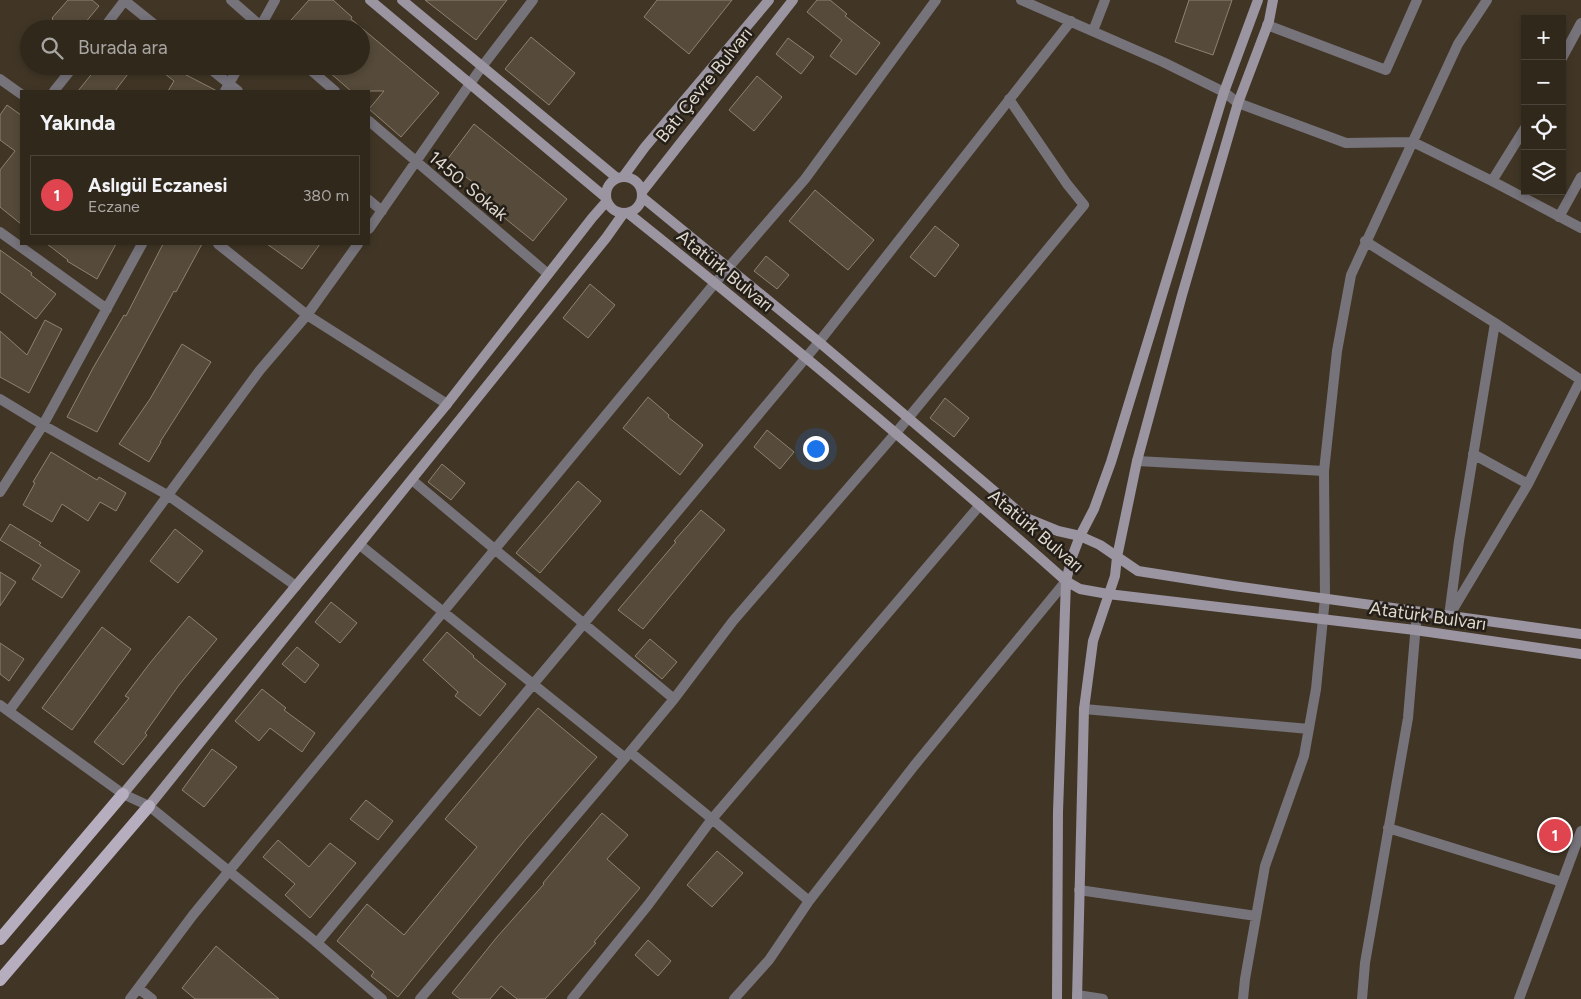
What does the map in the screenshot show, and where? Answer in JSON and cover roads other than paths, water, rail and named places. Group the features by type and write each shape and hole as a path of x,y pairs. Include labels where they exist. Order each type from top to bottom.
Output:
{"main road":[{"path":"370,0 606,200 613,210 625,214"},
{"path":"0,980 149,806 625,214 638,208 642,194 640,187 633,179 620,177 482,68 402,0"},
{"name":"Batı Çevre Bulvarı","path":"620,177 769,0"},
{"name":"Batı Çevre Bulvarı","path":"642,194 793,0"},
{"path":"1057,999 1058,812 1066,581 1072,557 1094,509 1111,462 1224,92 1258,0"},
{"path":"1077,997 1084,709 1093,640 1115,576 1117,557 1137,461 1182,295 1238,103 1267,26 1273,0"},
{"path":"0,938 123,794 446,404 606,200 608,186 620,177"},
{"name":"Atatürk Bulvarı","path":"642,194 1026,518 1058,531 1080,536 1100,545 1138,571 1581,634"},
{"name":"Atatürk Bulvarı","path":"625,214 715,283 980,505 1066,581 1080,589 1108,594 1323,618 1581,654"}],"street":[{"path":"110,20 124,0 149,20"},
{"path":"231,0 252,20"},
{"path":"265,20 275,0"},
{"path":"370,228 482,68 533,0"},
{"path":"130,999 193,914 229,870 715,283 804,179 936,0"},
{"path":"1020,0 1071,21 1224,92 1238,103 1346,143 1413,142 1581,228"},
{"path":"1093,31 1105,0"},
{"path":"1267,26 1386,70 1417,0"},
{"path":"1243,999 1265,866 1304,756 1316,689 1325,598 1324,471 1337,351 1351,275 1365,241 1458,44 1487,0"},
{"path":"317,943 819,342 1071,21"},
{"path":"1566,51 1581,23"},
{"path":"55,90 67,75"},
{"path":"215,75 227,88 234,75"},
{"path":"316,75 334,90"},
{"path":"0,79 20,93"},
{"path":"420,999 628,755 674,699 733,621 895,434 1084,205 1067,184 1009,99"},
{"name":"1450. Sokak","path":"370,122 548,274"},
{"path":"1492,181 1521,134"},
{"path":"1559,217 1581,177"},
{"path":"370,201 382,211"},
{"path":"0,232 107,309"},
{"path":"1365,241 1581,379 1528,484 1449,616"},
{"path":"0,492 43,425 141,245"},
{"path":"219,245 307,315 446,404"},
{"path":"9,711 260,370 307,315 357,245"},
{"path":"1449,616 1459,542 1495,323"},
{"path":"0,399 169,496 296,586"},
{"path":"1473,454 1528,484"},
{"path":"1137,461 1324,471"},
{"path":"412,480 496,548 674,699"},
{"path":"572,999 648,905 712,819 980,505"},
{"path":"360,545 534,684 712,819 809,901"},
{"path":"734,999 769,960 809,901 914,766 1066,581"},
{"path":"1362,999 1365,963 1408,718 1417,612"},
{"path":"0,704 123,794 149,806 229,870 382,999"},
{"path":"1084,709 1309,729"},
{"path":"1388,828 1562,882"},
{"path":"1519,999 1581,831"},
{"path":"1079,890 1256,916"},
{"path":"138,988 152,999"},
{"path":"1077,997 1102,999"}],"place":[{"name":"Aslıgül Eczanesi","path":"1555,835"}]}
